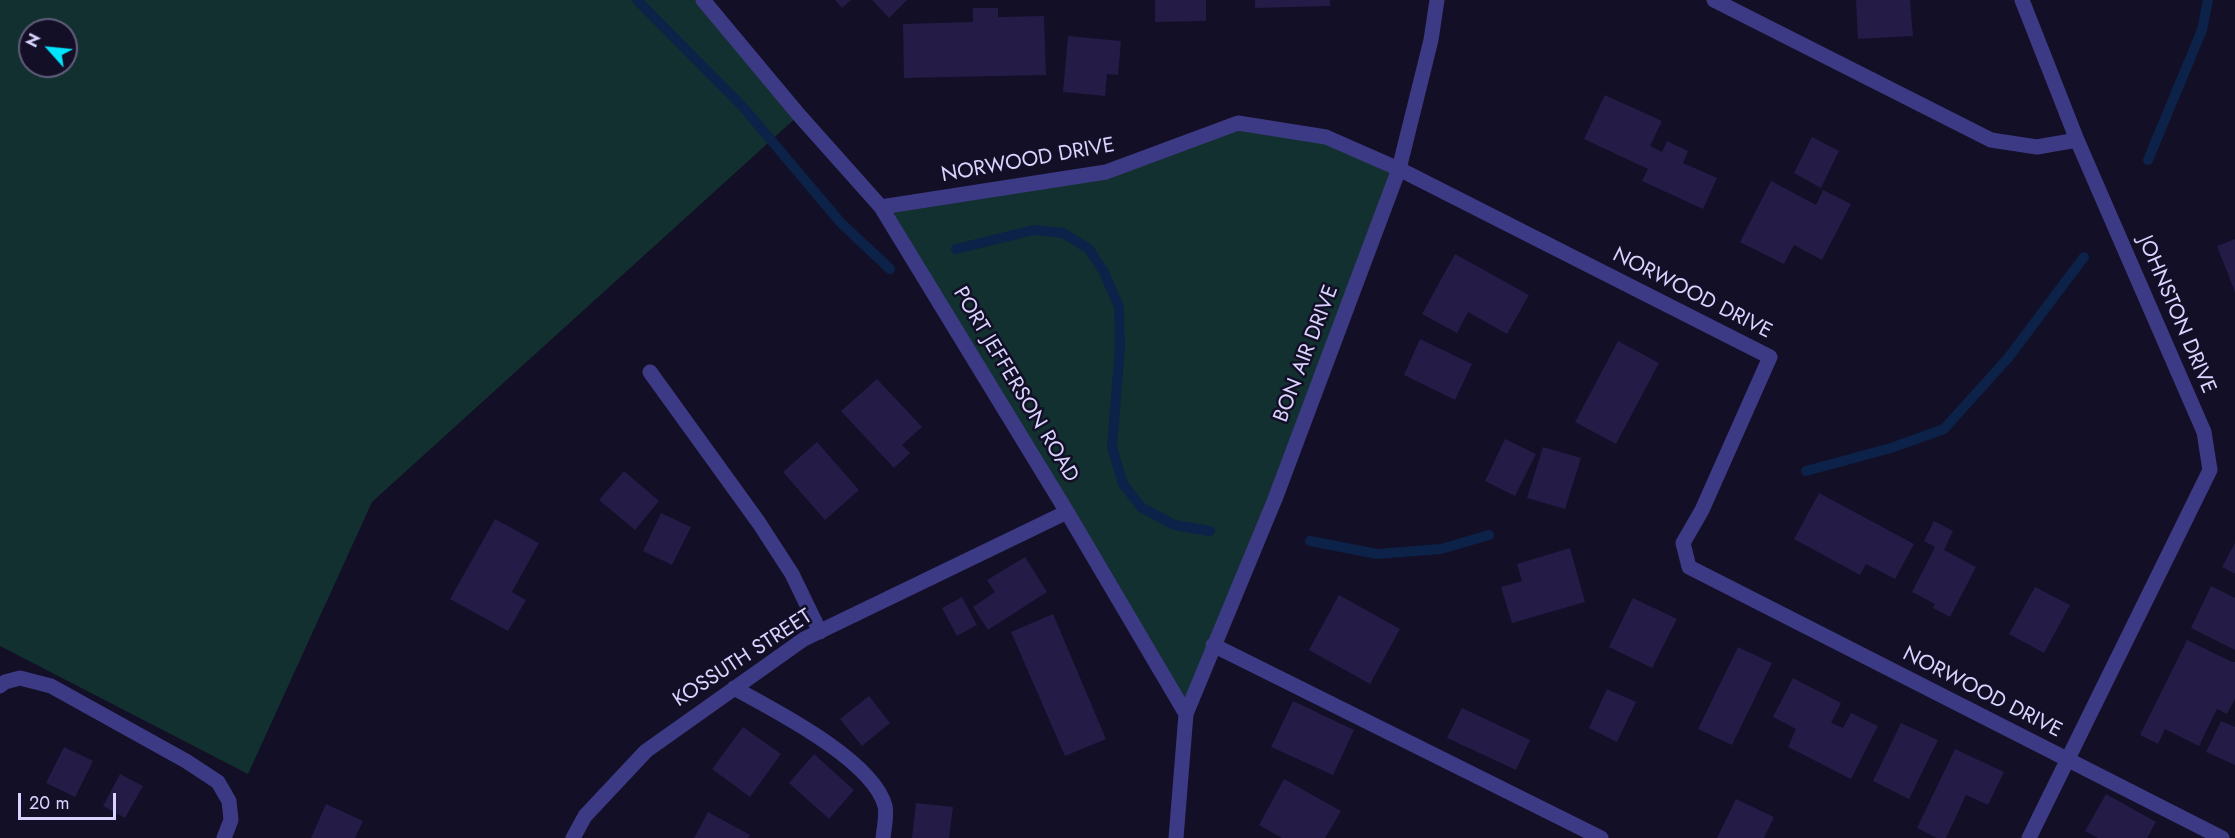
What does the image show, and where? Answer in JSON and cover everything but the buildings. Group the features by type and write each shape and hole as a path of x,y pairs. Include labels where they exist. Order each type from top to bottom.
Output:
{"street":[{"name":"PORT JEFFERSON ROAD","path":"703,0 880,207 1067,512 1186,714"},
{"name":"BON AIR DRIVE","path":"1186,714 1275,499 1399,169 1431,40 1437,0"},
{"path":"1714,0 1991,140 2037,147 2077,140"},
{"name":"JOHNSTON DRIVE","path":"2022,0 2077,140 2204,432 2210,470 2029,838"},
{"name":"NORWOOD DRIVE","path":"880,207 1106,172 1238,123 1326,137 1399,169 1770,357 1702,510 1683,543 1689,567 2222,838"},
{"path":"650,372 694,430 765,532 792,574 820,632"},
{"name":"KOSSUTH STREET","path":"573,838 585,816 646,751 804,639 1067,512"},
{"path":"1213,645 1601,838"},
{"path":"0,686 5,682 20,678 51,686 186,760 218,783 229,801 231,820 224,838"},
{"path":"734,688 801,726 836,749 860,770 875,787 885,806 883,838"},
{"path":"1176,838 1186,714"}],"green space":[{"path":"0,0 703,0 799,115 372,502 248,774 0,646"},
{"path":"1238,123 1326,137 1399,169 1186,714 881,207 1106,172"}],"waterway":[{"path":"637,0 743,107 841,223 890,269"},
{"path":"2148,160 2202,30 2208,0"},
{"path":"956,249 1034,230 1063,233 1089,249 1104,272 1119,307 1120,347 1112,447 1123,484 1141,507 1174,525 1210,531"},
{"path":"1806,471 1891,448 1944,429 2008,358 2084,257"},
{"path":"1310,541 1377,554 1441,549 1489,535"}]}
